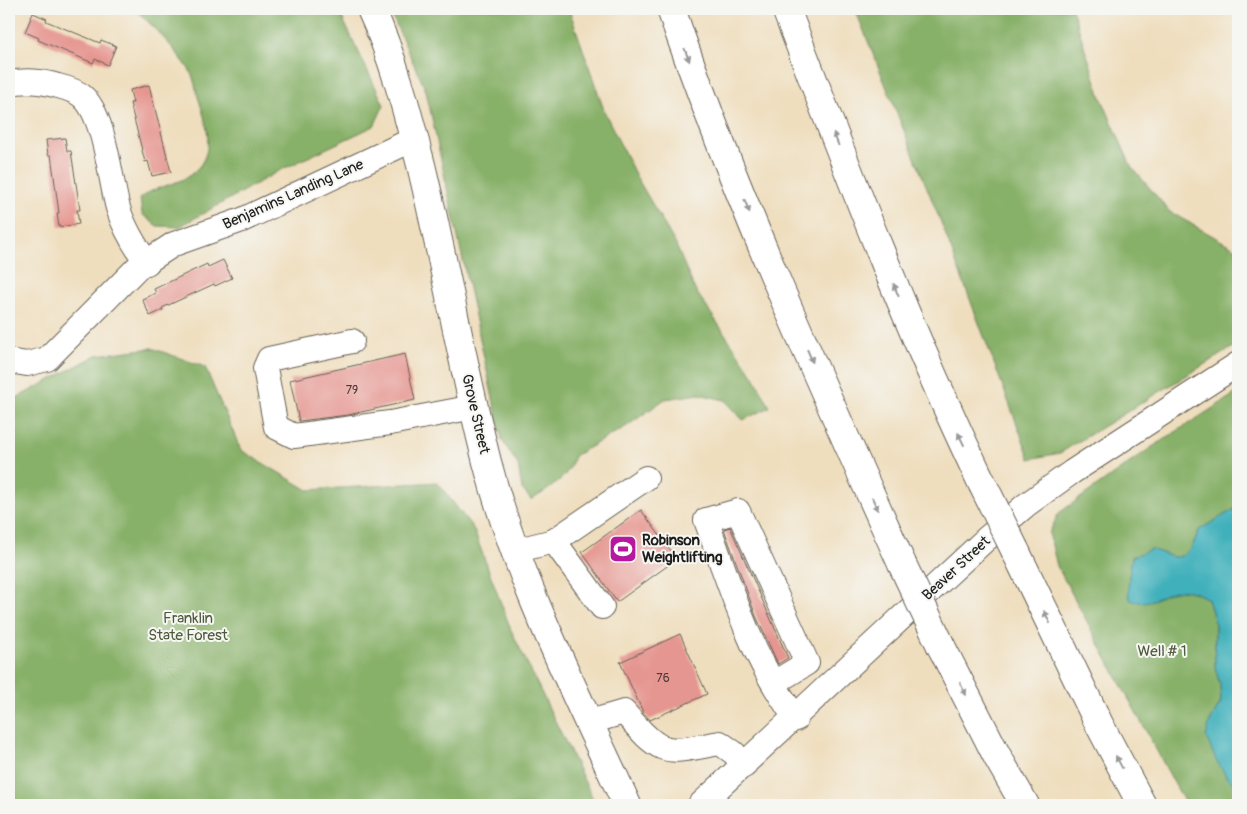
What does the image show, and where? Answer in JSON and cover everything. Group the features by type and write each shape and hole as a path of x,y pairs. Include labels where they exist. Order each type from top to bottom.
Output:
{"main road":[{"name":"Grove Street","path":"370,9 398,75 474,407 488,464 514,551 543,622 627,805"},
{"path":"671,9 766,252 902,564 997,756 1025,805"},
{"path":"786,9 939,394 1099,724 1142,805"}],"street":[{"path":"9,82 39,80 67,88 82,96 91,107 105,144 118,209 130,238 146,263"},
{"name":"Benjamins Landing Lane","path":"9,361 27,364 47,359 136,268 174,244 242,220 414,139"},
{"path":"352,341 269,359 265,368 276,427 294,436 390,424 474,407"},
{"name":"Beaver Street","path":"700,805 796,719 980,544 1026,505 1109,446 1238,364"},
{"path":"514,551 554,541 646,478"},
{"path":"774,683 807,663 738,511 706,520 749,637 774,683 796,719"},
{"path":"554,541 602,606"},
{"path":"590,722 624,712 652,743 671,751 720,743 734,753 744,766"}],"green space":[{"path":"134,9 338,9 384,105 374,126 279,171 179,227 157,226 142,214 140,198 153,190 182,180 194,172 201,164 205,155 208,136 190,71 164,38"},
{"path":"389,9 569,9 605,113 636,176 675,243 695,290 753,375 770,407 743,420 725,400 699,394 665,399 627,426 574,456 564,476 531,500 522,489 518,465 502,440 426,91"},
{"path":"855,9 1072,9 1101,97 1131,166 1170,212 1238,250 1238,344 1060,453 1030,459 942,225"},
{"name":"Franklin State Forest","path":"152,348 205,367 241,450 308,490 437,482 473,528 511,630 596,805 9,805 9,402 97,355"},
{"name":"Well # 1","path":"1238,392 1238,507 1199,530 1192,547 1183,556 1173,557 1151,549 1131,562 1152,600 1173,591 1193,592 1208,599 1215,622 1215,667 1220,685 1221,702 1210,722 1228,779 1238,789 1238,805 1186,805 1057,566 1049,533 1059,513 1152,447"}],"water":[{"path":"1238,507 1238,789 1228,779 1216,760 1206,737 1210,722 1221,702 1220,685 1215,667 1215,622 1208,599 1194,592 1183,590 1174,591 1150,601 1141,602 1130,600 1128,589 1132,557 1151,549 1173,557 1183,556 1192,547 1199,530"}],"building":[{"path":"33,13 47,19 46,21 100,43 101,40 116,46 108,65 95,59 93,63 38,40 39,38 25,32"},
{"path":"149,85 171,172 152,176 148,161 145,162 130,103 133,103 130,90"},
{"path":"65,138 67,151 71,151 80,210 77,210 79,224 59,227 57,213 59,213 51,155 48,155 46,140"},
{"path":"223,260 232,278 215,286 214,284 162,308 163,310 150,316 142,299 156,293 154,289 207,264 208,267"},
{"path":"405,354 415,400 348,415 299,421 290,380"},
{"path":"641,510 677,559 617,602 582,552"},
{"path":"730,527 788,658 778,664 756,616 724,529"},
{"path":"680,634 707,694 650,720 643,712 620,662"}],"place":[{"name":"Robinson Weightlifting","path":"623,549"}]}
